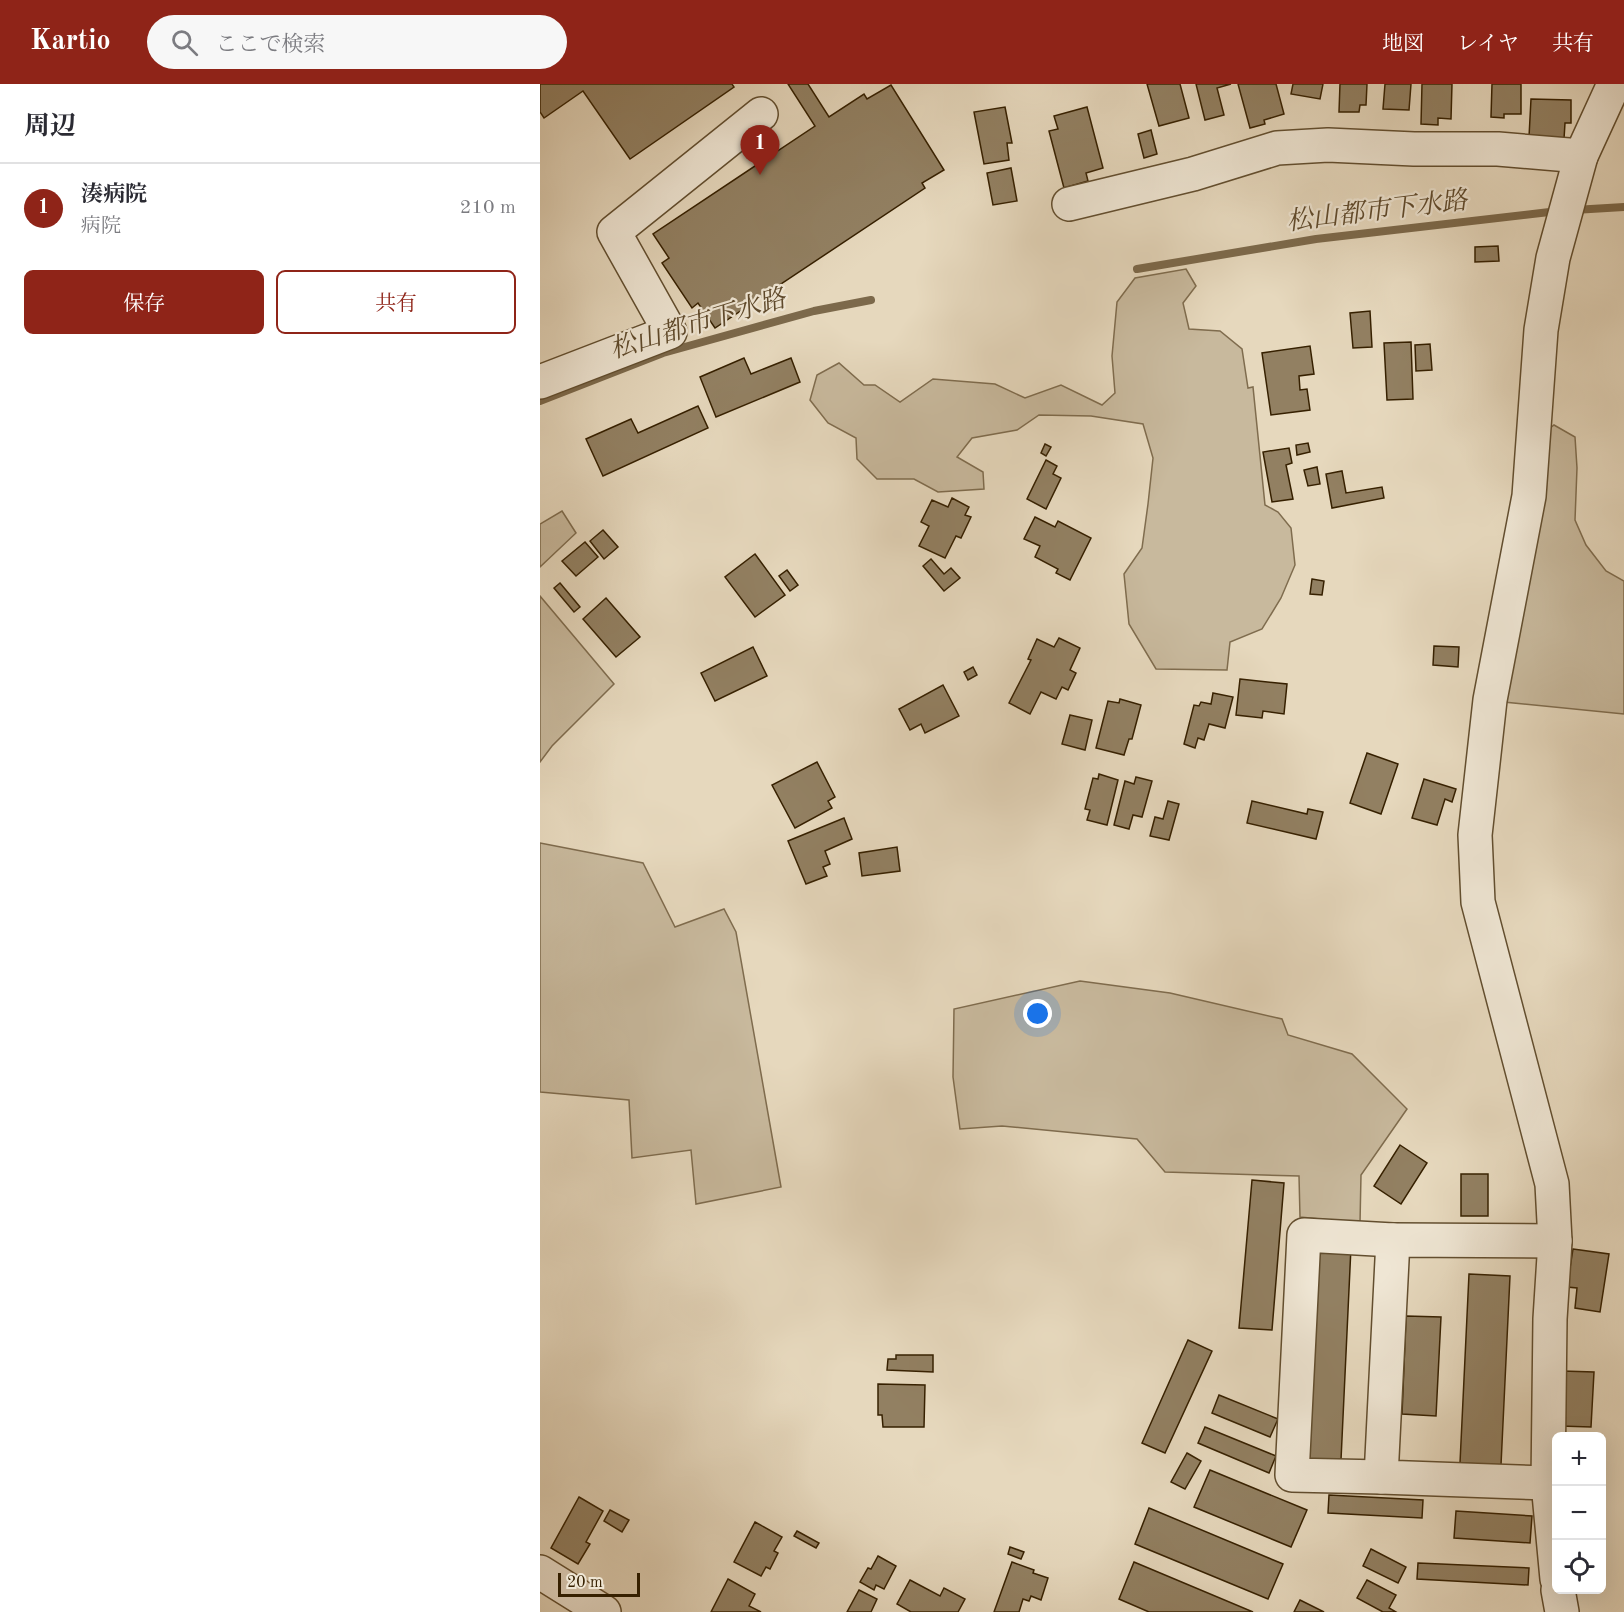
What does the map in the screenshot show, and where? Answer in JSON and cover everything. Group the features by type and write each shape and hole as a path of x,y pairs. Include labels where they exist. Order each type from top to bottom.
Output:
{"street":[{"path":"1553,1540 1548,1483 1550,1319 1555,1241 1552,1184 1478,902 1475,835 1490,700 1529,496 1541,330 1553,258 1581,156 1616,91"},
{"path":"540,382 670,332 614,232 761,114"},
{"path":"1069,204 1193,174 1277,148 1328,145 1414,149 1498,149 1581,156"},
{"path":"1548,1483 1292,1474 1304,1235 1393,1240 1555,1241"},
{"path":"1380,1477 1393,1240"},
{"path":"540,1572 604,1612"},
{"path":"1559,1594 1562,1612"}],"shaded area":[{"path":"1186,269 1196,286 1183,303 1189,329 1220,331 1242,349 1248,388 1253,387 1265,505 1278,512 1291,528 1295,565 1281,598 1262,629 1230,642 1227,670 1156,669 1129,624 1124,574 1142,548 1153,458 1143,424 1091,416 1039,415 1017,430 972,438 957,457 983,472 984,489 938,492 914,479 877,479 857,459 856,438 828,423 810,400 817,375 839,363 864,385 875,385 900,402 933,379 995,384 1025,398 1061,385 1102,405 1115,393 1112,356 1117,302 1135,278"},
{"path":"1554,425 1575,437 1577,468 1575,520 1586,545 1606,571 1624,581 1624,714 1504,702 1544,433"},
{"path":"562,511 576,533 540,567 540,524"},
{"path":"540,596 614,684 552,746 540,762"},
{"path":"540,843 643,863 675,927 724,909 736,932 781,1187 696,1204 691,1150 632,1158 629,1100 540,1092"},
{"path":"1080,981 1170,993 1282,1019 1288,1035 1352,1054 1407,1109 1361,1175 1360,1223 1300,1217 1299,1176 1165,1172 1137,1139 1002,1126 960,1129 953,1077 954,1009"}],"building":[{"path":"540,84 732,84 734,87 630,159 583,91 544,118 540,112"},
{"path":"788,84 808,84 829,117 864,94 867,99 891,85 944,170 922,183 925,188 715,328 698,303 692,308 662,263 669,258 653,234 815,126"},
{"path":"1147,84 1180,84 1189,118 1159,126"},
{"path":"1196,84 1231,84 1217,88 1224,115 1205,120"},
{"path":"1238,84 1276,84 1284,114 1264,120 1265,124 1250,128"},
{"path":"1293,84 1323,84 1320,99 1291,94"},
{"path":"1340,84 1367,84 1366,105 1360,105 1359,112 1339,112"},
{"path":"1385,84 1411,84 1409,110 1383,109"},
{"path":"1422,84 1452,84 1451,119 1438,118 1438,125 1421,124"},
{"path":"1492,84 1521,84 1521,114 1504,114 1504,118 1491,117"},
{"path":"1531,99 1571,100 1571,123 1565,123 1564,139 1529,137"},
{"path":"1005,107 1012,143 1007,143 1009,160 984,164 974,112"},
{"path":"1087,107 1103,168 1086,173 1088,181 1064,188 1049,131 1058,129 1054,116"},
{"path":"1151,130 1157,154 1144,158 1138,134"},
{"path":"1011,168 1017,201 993,205 987,173"},
{"path":"1498,246 1499,261 1475,262 1475,247"},
{"path":"1370,311 1372,347 1353,348 1350,313"},
{"path":"1411,342 1413,399 1387,400 1384,343"},
{"path":"1430,344 1432,370 1416,371 1415,345"},
{"path":"1310,346 1314,374 1299,376 1300,390 1307,389 1310,410 1271,415 1262,353"},
{"path":"744,358 751,374 791,358 800,382 716,417 700,377"},
{"path":"698,406 708,428 603,476 586,439 631,419 638,433"},
{"path":"1308,443 1310,452 1297,455 1296,445"},
{"path":"1045,444 1051,447 1046,456 1041,453"},
{"path":"1289,448 1292,463 1286,465 1293,499 1272,502 1263,452"},
{"path":"1046,460 1057,466 1053,474 1061,478 1046,509 1027,499"},
{"path":"1317,467 1320,484 1308,486 1304,470"},
{"path":"1342,471 1346,493 1382,487 1384,498 1332,508 1326,474"},
{"path":"952,498 969,507 965,515 971,517 961,538 956,536 945,558 919,546 929,526 921,522 932,500 948,507"},
{"path":"1035,517 1055,527 1058,521 1091,538 1070,580 1056,573 1058,569 1035,557 1040,546 1024,539"},
{"path":"603,530 618,547 604,559 590,541"},
{"path":"585,542 598,557 576,576 562,561"},
{"path":"755,554 785,595 755,617 725,577"},
{"path":"931,559 944,574 951,568 960,578 944,591 923,566"},
{"path":"787,570 798,585 790,591 779,576"},
{"path":"1312,579 1324,581 1322,595 1310,594"},
{"path":"560,583 580,607 574,612 554,588"},
{"path":"606,598 640,637 616,657 583,619"},
{"path":"1059,638 1080,648 1070,670 1076,673 1068,690 1062,687 1056,699 1041,692 1030,714 1009,703 1031,660 1028,659 1037,639 1054,647"},
{"path":"1434,646 1459,647 1458,667 1433,665"},
{"path":"753,647 767,676 715,701 701,673"},
{"path":"973,667 977,675 968,680 964,672"},
{"path":"1240,679 1287,684 1284,714 1263,711 1262,718 1236,715"},
{"path":"943,685 959,716 925,733 921,724 910,730 899,709"},
{"path":"1213,693 1233,697 1225,728 1209,724 1204,740 1198,738 1195,748 1184,744 1194,705 1199,706 1201,702 1211,704"},
{"path":"1120,699 1141,705 1132,739 1129,739 1124,755 1096,748 1108,701 1119,703"},
{"path":"1070,715 1092,720 1085,750 1062,744"},
{"path":"1367,753 1398,764 1381,814 1350,803"},
{"path":"817,762 835,797 828,801 832,808 795,828 772,785"},
{"path":"1099,774 1118,780 1107,825 1087,820 1090,810 1085,809 1093,778 1098,779"},
{"path":"1136,777 1152,781 1142,817 1133,815 1129,829 1114,825 1125,781 1134,784"},
{"path":"1424,779 1456,789 1452,802 1445,799 1437,825 1412,818"},
{"path":"1168,801 1179,804 1169,840 1150,836 1155,817 1163,819"},
{"path":"1252,801 1307,814 1308,809 1323,812 1316,839 1247,823"},
{"path":"844,818 852,839 825,851 830,864 823,867 827,876 806,884 788,841"},
{"path":"897,847 900,871 862,876 859,853"},
{"path":"1400,1145 1427,1163 1401,1204 1374,1186"},
{"path":"1461,1174 1488,1174 1488,1216 1461,1216"},
{"path":"1252,1180 1284,1183 1272,1330 1239,1328"},
{"path":"1316,1246 1351,1247 1341,1460 1306,1459"},
{"path":"1573,1249 1609,1254 1600,1312 1575,1308 1577,1288 1567,1287"},
{"path":"1469,1274 1510,1276 1501,1465 1460,1463"},
{"path":"1406,1316 1441,1317 1436,1416 1402,1414"},
{"path":"1188,1340 1212,1351 1165,1453 1142,1443"},
{"path":"896,1355 933,1355 933,1372 887,1370 888,1359 896,1359"},
{"path":"1562,1371 1594,1372 1591,1427 1560,1426"},
{"path":"878,1384 925,1385 924,1427 883,1427 882,1415 878,1415"},
{"path":"1219,1395 1278,1419 1270,1437 1212,1413"},
{"path":"1205,1427 1276,1456 1269,1473 1198,1443"},
{"path":"1187,1453 1201,1461 1185,1489 1171,1482"},
{"path":"1210,1470 1307,1510 1291,1547 1194,1507"},
{"path":"1329,1495 1423,1500 1422,1518 1328,1513"},
{"path":"579,1497 603,1511 586,1542 590,1544 578,1564 551,1548"},
{"path":"1149,1508 1283,1564 1268,1599 1135,1544"},
{"path":"610,1510 629,1520 622,1532 604,1521"},
{"path":"1456,1511 1532,1516 1530,1543 1454,1538"},
{"path":"755,1522 782,1537 774,1551 778,1553 770,1569 766,1567 761,1576 734,1562"},
{"path":"797,1531 819,1543 816,1548 794,1536"},
{"path":"1010,1547 1024,1552 1021,1559 1008,1554"},
{"path":"1371,1549 1406,1567 1398,1583 1363,1566"},
{"path":"878,1556 896,1566 884,1589 876,1585 874,1590 860,1582"},
{"path":"1012,1562 1048,1578 1041,1600 1031,1596 1029,1601 1023,1599 1019,1612 994,1612"},
{"path":"1134,1562 1253,1612 1149,1612 1119,1599"},
{"path":"1418,1563 1529,1568 1528,1585 1417,1579"},
{"path":"728,1579 755,1594 749,1606 761,1612 711,1612"},
{"path":"910,1580 940,1596 944,1588 965,1599 958,1612 911,1612 897,1604"},
{"path":"1367,1580 1396,1595 1389,1608 1396,1612 1383,1612 1357,1598"},
{"path":"859,1590 877,1599 871,1612 847,1612"},
{"path":"1300,1600 1324,1612 1294,1612"}],"waterway":[{"name":"松山都市下水路","path":"1574,210 1624,207"},
{"name":"松山都市下水路","path":"1137,269 1316,239 1558,211"},
{"name":"松山都市下水路","path":"540,401 663,353 814,311 871,300"}],"place":[{"name":"湊病院","path":"760,175"}]}
